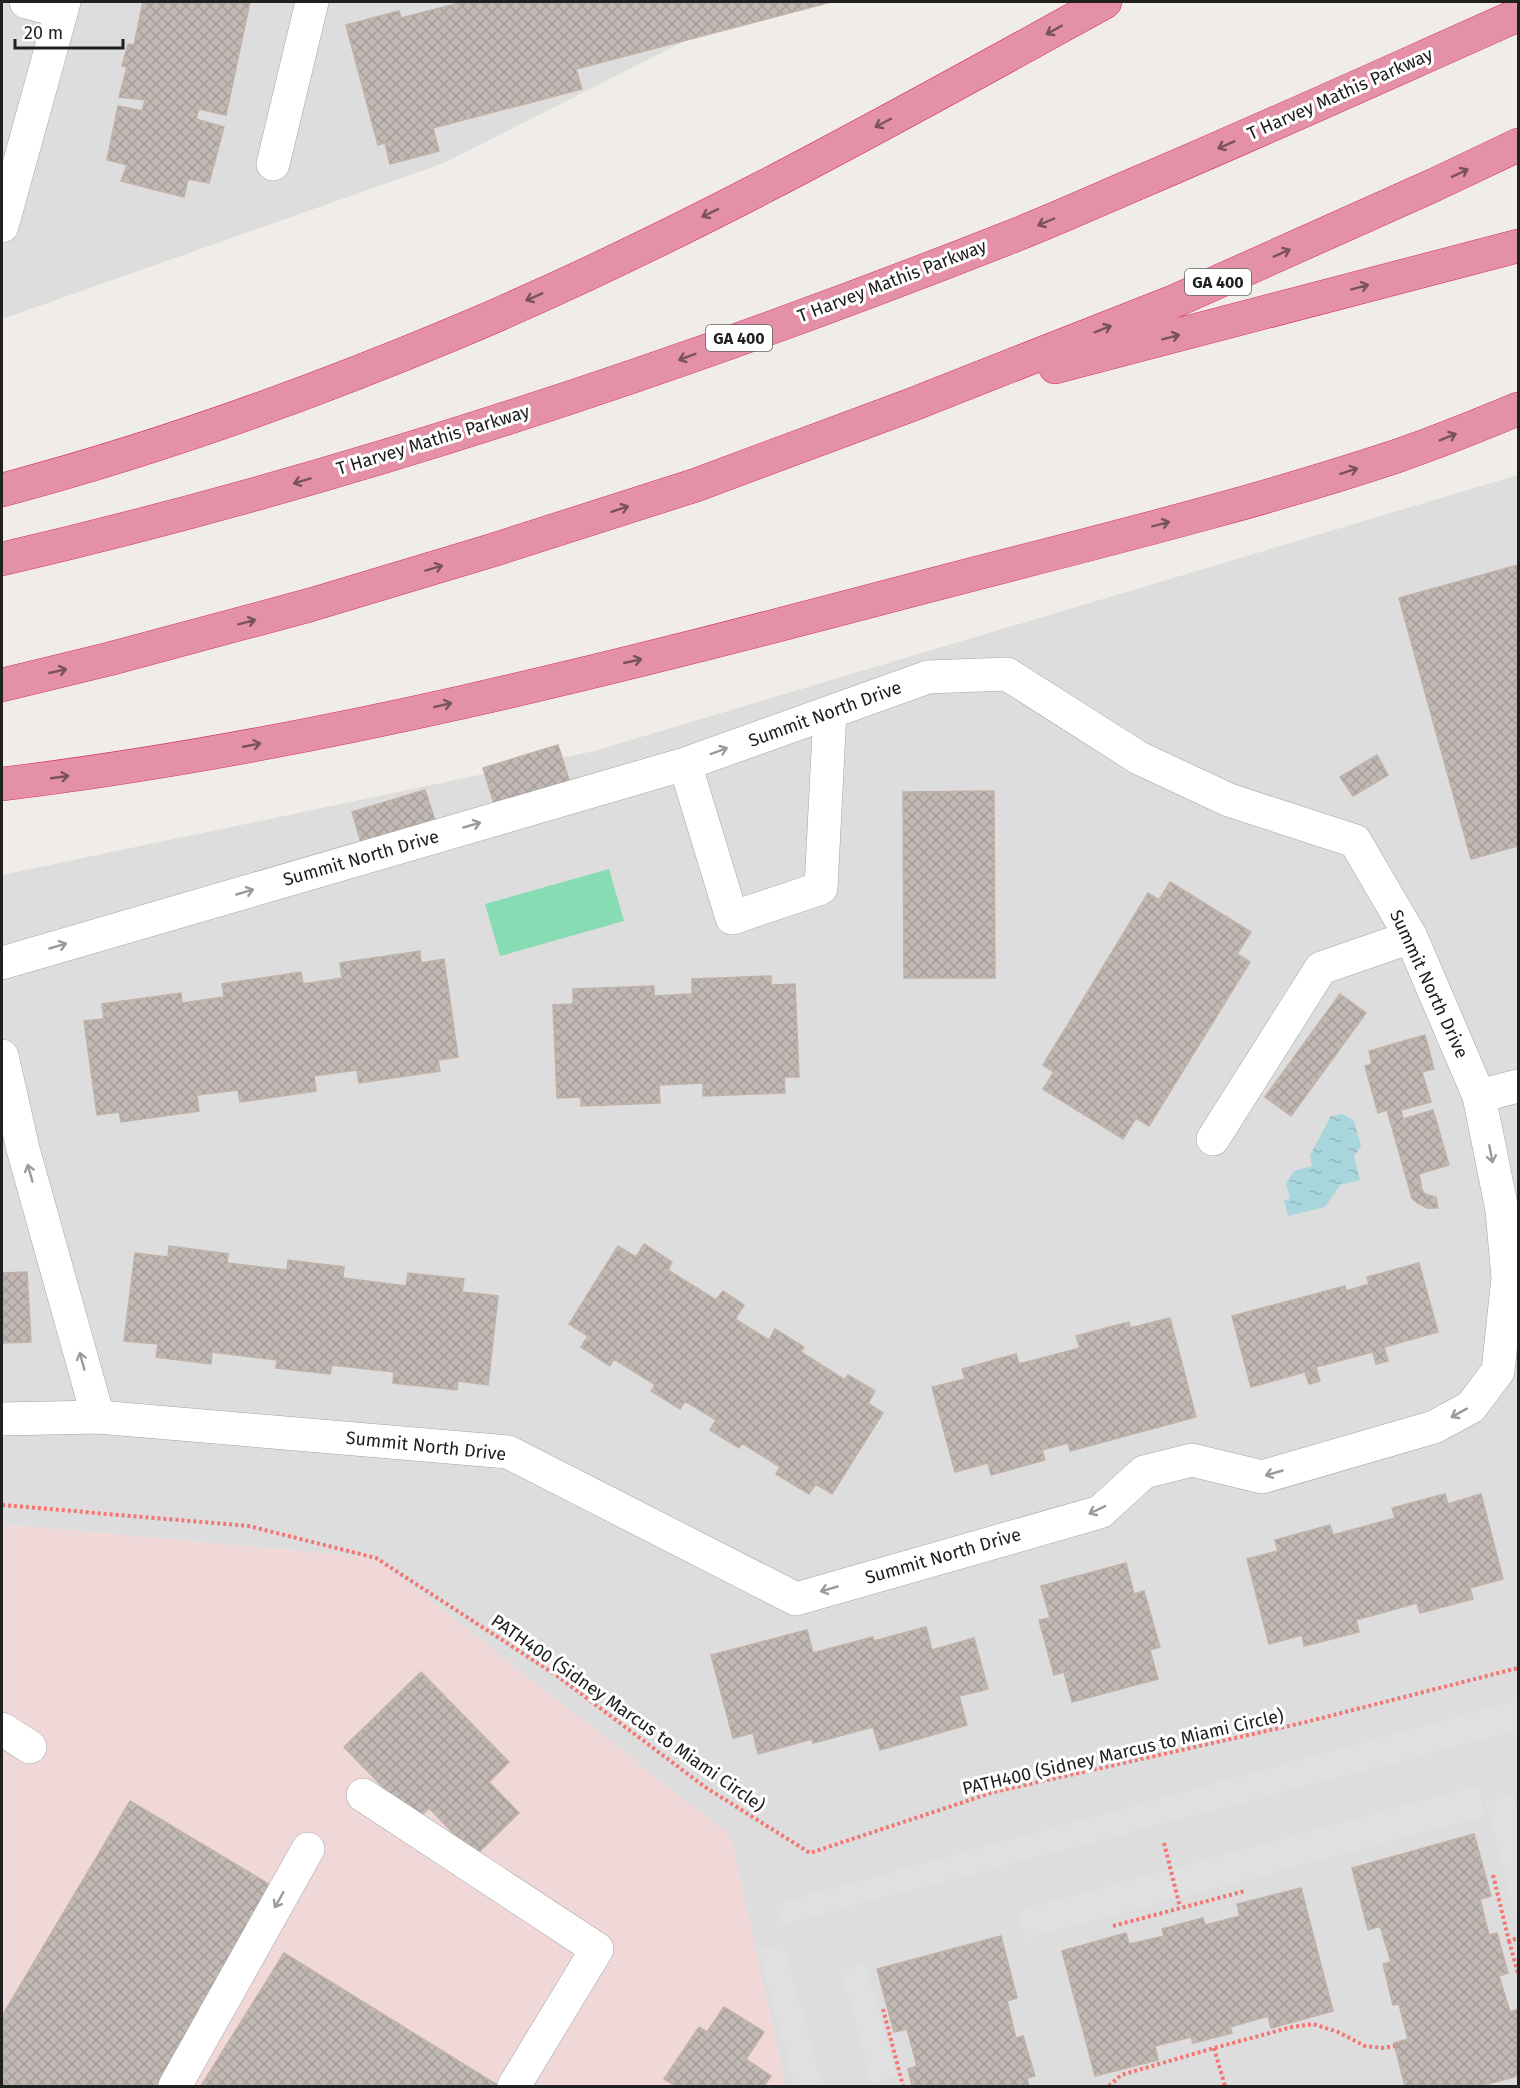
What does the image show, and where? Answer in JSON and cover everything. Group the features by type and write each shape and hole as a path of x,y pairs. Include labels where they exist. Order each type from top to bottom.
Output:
{"highway":[{"path":"2,490 77,470 205,429 456,332 592,271 724,206 926,100 1105,2"},
{"path":"1452,44 1518,3"},
{"name":"T Harvey Mathis Parkway","path":"2,559 84,540 268,491 463,432 652,370 1016,235 1518,15"},
{"name":"GA 400","path":"2,685 310,606 696,485 911,405 1175,301 1518,145"},
{"path":"911,405 1518,246"},
{"path":"2,784 208,754 357,724 746,634 1219,509 1331,477 1437,442 1518,409"}],"street":[{"path":"2,226 62,6 26,2"},
{"path":"273,164 312,2"},
{"name":"Summit North Drive","path":"2,963 685,764 928,677 1007,674 1139,758 1229,800 1355,841 1411,937 1479,1096 1502,1210 1508,1278 1498,1371 1471,1407 1434,1427 1262,1477 1192,1461 1144,1472 1100,1512 796,1599 507,1452 98,1417 2,1419"},
{"path":"685,764 732,918 821,888 830,712"},
{"path":"1213,1139 1321,968 1411,937"},
{"path":"2,1056 23,1149 98,1417"},
{"path":"1479,1096 1518,1086"},
{"path":"2,1729 30,1747"},
{"path":"363,1795 597,1949 514,2086"},
{"path":"175,2086 308,1849"}],"path":[{"name":"PATH400 (Sidney Marcus to Miami Circle)","path":"2,1505 249,1526 376,1558 556,1675 705,1787 810,1852 994,1792 1302,1723 1518,1668"},
{"path":"1164,1843 1180,1907"},
{"path":"1493,1875 1518,1973"},
{"path":"1113,1926 1245,1890"},
{"path":"1509,1941 1518,1938"},
{"path":"883,2009 902,2085 895,2086"},
{"path":"1109,2086 1120,2075 1293,2027 1312,2024 1338,2032 1365,2046 1383,2048 1395,2046"},
{"path":"1214,2048 1225,2086"}],"shaded area":[{"path":"2,2 762,2 444,163 2,319"},
{"path":"1518,475 1518,2086 786,2086 730,1836 376,1558 2,1524 2,875 594,751"},
{"path":"2,1524 376,1558 731,1836 786,2086 2,2086"},
{"path":"1518,1700 1518,1730 780,1925 775,1904"},
{"path":"1479,1785 1485,1816 1025,1939 1017,1911"},
{"path":"1513,1795 1518,1815 1518,1921 1485,1802"},
{"path":"784,1944 822,2086 795,2086 758,1950"},
{"path":"866,1964 896,2075 872,2083 841,1971"}],"green space":[{"path":"609,869 624,921 500,956 485,904"}],"water":[{"path":"1343,1114 1354,1121 1361,1146 1354,1156 1360,1180 1340,1185 1325,1207 1288,1216 1284,1200 1290,1199 1286,1183 1294,1171 1312,1166 1310,1155 1331,1116"}],"building":[{"path":"143,2 250,2 226,115 199,109 196,119 224,127 209,183 188,179 184,197 121,181 127,165 107,160 118,106 142,111 145,100 119,97 127,67 122,66 128,44 134,45"},
{"path":"463,2 831,2 576,69 582,89 433,128 439,151 390,164 385,143 378,145 346,25 399,11 401,18"},
{"path":"1518,565 1518,846 1471,859 1399,598"},
{"path":"558,745 571,786 496,810 483,768"},
{"path":"1377,755 1388,775 1353,796 1340,777"},
{"path":"425,790 437,826 363,849 352,812"},
{"path":"994,791 995,978 904,978 903,792"},
{"path":"1170,882 1251,932 1237,954 1250,962 1149,1126 1136,1118 1123,1139 1043,1089 1054,1072 1043,1065 1148,893 1159,900"},
{"path":"420,951 421,963 444,959 458,1057 438,1060 440,1071 359,1083 357,1070 314,1076 316,1091 240,1102 238,1090 197,1095 199,1111 121,1122 119,1112 97,1115 84,1021 104,1019 102,1004 181,993 182,1003 224,997 222,984 301,972 303,984 342,978 340,963"},
{"path":"771,976 771,985 795,984 799,1077 784,1077 785,1093 703,1096 703,1083 659,1085 660,1103 581,1106 581,1097 557,1098 553,1005 573,1004 573,989 654,986 654,996 692,994 692,979"},
{"path":"1340,994 1366,1013 1291,1116 1265,1097"},
{"path":"1425,1035 1434,1069 1422,1072 1431,1102 1401,1110 1403,1119 1433,1110 1449,1165 1419,1174 1422,1190 1425,1194 1436,1197 1438,1208 1427,1208 1412,1198 1387,1110 1378,1113 1365,1066 1372,1064 1369,1051"},
{"path":"644,1244 672,1262 668,1270 716,1300 723,1291 744,1305 735,1319 769,1340 775,1329 804,1347 801,1352 845,1380 848,1375 875,1391 868,1403 883,1413 832,1494 816,1484 809,1494 776,1474 780,1467 742,1443 739,1448 710,1430 716,1420 685,1401 680,1409 651,1391 655,1385 646,1379 614,1359 610,1366 581,1347 588,1336 569,1324 618,1246 636,1257"},
{"path":"169,1246 228,1254 227,1263 287,1270 288,1260 344,1267 343,1278 406,1286 408,1273 464,1279 462,1292 498,1296 488,1385 458,1381 457,1390 393,1383 394,1372 332,1365 330,1374 276,1368 277,1360 212,1352 211,1364 156,1357 158,1344 124,1341 135,1253 168,1257"},
{"path":"1419,1263 1438,1332 1384,1347 1388,1361 1376,1364 1373,1352 1316,1367 1320,1381 1309,1384 1305,1372 1251,1387 1232,1316 1345,1286 1346,1291 1369,1284 1367,1277"},
{"path":"27,1272 31,1342 2,1343 2,1273"},
{"path":"1170,1318 1196,1417 1070,1451 1068,1443 1042,1450 1045,1460 991,1475 988,1463 955,1472 932,1387 965,1379 962,1369 1016,1354 1019,1364 1080,1348 1076,1336 1129,1322 1130,1328"},
{"path":"1445,1494 1448,1504 1481,1494 1503,1579 1470,1588 1473,1599 1420,1613 1417,1603 1356,1620 1359,1632 1304,1646 1302,1635 1269,1644 1247,1559 1278,1551 1275,1540 1330,1525 1333,1535 1395,1518 1392,1508"},
{"path":"1126,1563 1134,1594 1144,1591 1160,1647 1150,1650 1158,1679 1072,1702 1064,1672 1054,1675 1039,1620 1050,1618 1041,1586"},
{"path":"926,1627 932,1650 974,1638 988,1689 959,1696 967,1725 880,1750 873,1727 813,1743 812,1739 758,1754 753,1733 733,1738 711,1655 807,1630 813,1653 873,1637 874,1641"},
{"path":"421,1672 509,1762 489,1782 519,1813 475,1856 429,1808 416,1821 344,1747"},
{"path":"130,1801 277,1889 159,2086 2,2086 2,2016"},
{"path":"1474,1834 1491,1896 1480,1899 1489,1935 1497,1933 1508,1973 1499,1976 1510,2012 1518,2009 1518,2076 1480,2086 1405,2086 1394,2043 1408,2039 1399,2004 1393,2005 1383,1964 1391,1962 1380,1926 1368,1930 1352,1868"},
{"path":"1301,1888 1333,2011 1271,2028 1268,2016 1230,2027 1232,2033 1193,2043 1191,2037 1155,2046 1158,2060 1095,2076 1062,1951 1126,1933 1129,1944 1164,1936 1162,1929 1203,1918 1205,1925 1240,1916 1237,1904"},
{"path":"1001,1936 1017,1998 1007,2001 1016,2038 1023,2036 1035,2076 1027,2078 1029,2086 912,2086 908,2069 917,2066 907,2029 894,2032 877,1969"},
{"path":"284,1953 499,2086 201,2086"},
{"path":"724,2007 764,2032 746,2059 771,2076 764,2086 676,2086 664,2079 699,2027 707,2032"}]}
